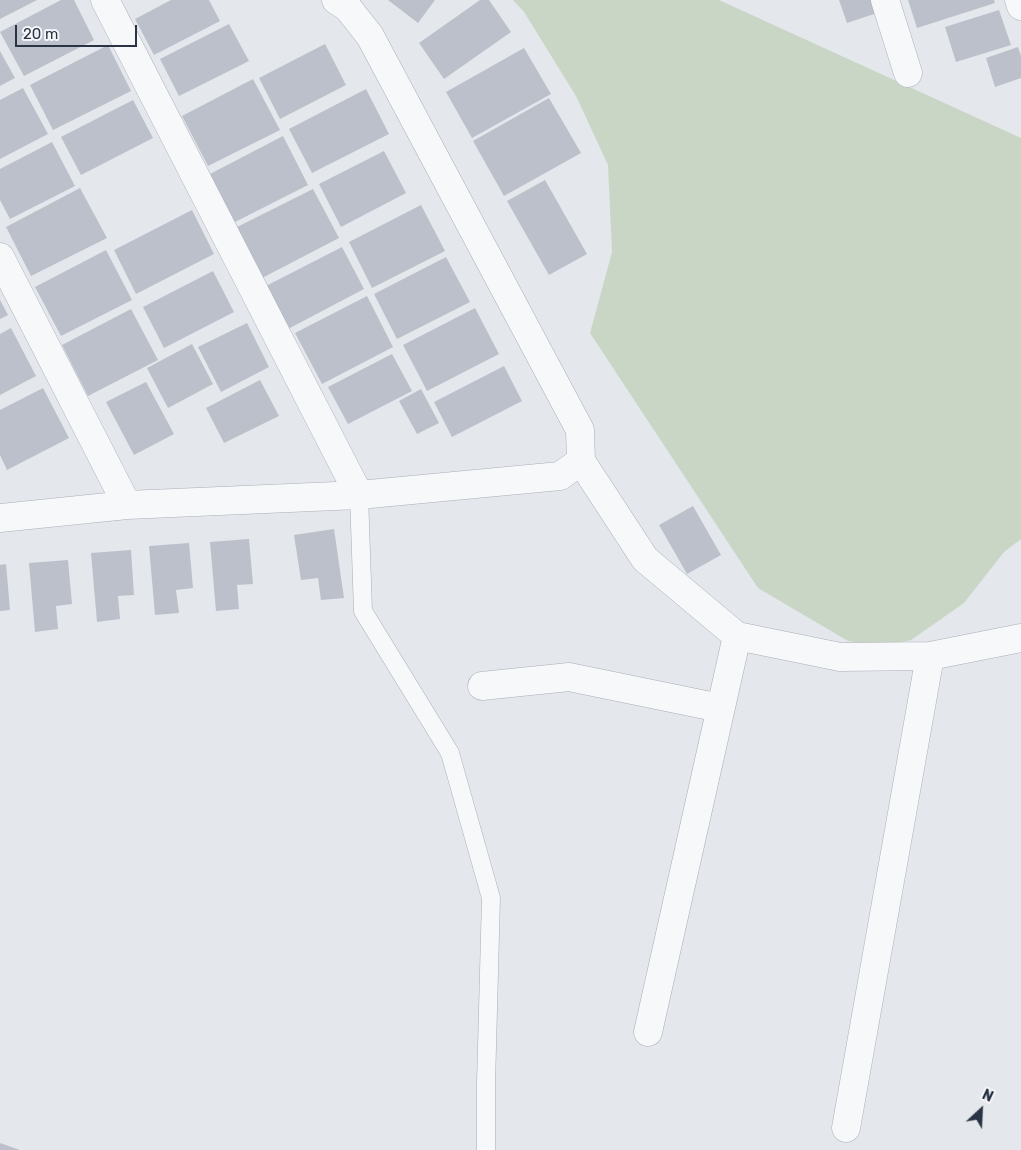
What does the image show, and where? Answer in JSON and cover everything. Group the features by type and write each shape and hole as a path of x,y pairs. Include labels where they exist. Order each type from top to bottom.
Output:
{"street":[{"path":"105,0 359,495"},
{"path":"336,0 348,8 370,36 580,430 581,461 645,559 737,636 840,657 930,656 1021,638"},
{"path":"885,0 908,73"},
{"path":"1019,0 1021,6"},
{"path":"0,257 127,505"},
{"path":"0,518 127,505 359,495 560,476 581,461"},
{"path":"648,1032 737,636"},
{"path":"846,1128 930,656"},
{"path":"482,686 569,677 720,708"}],"lane":[{"path":"359,495 363,611 450,753 491,898 486,1150"}],"green space":[{"path":"513,0 719,0 1021,138 1021,539 1004,552 964,603 911,640 879,646 848,641 758,588 590,333 612,252 608,165 576,96 524,12"}],"building":[{"path":"0,0 37,0 0,19"},
{"path":"61,0 74,0 94,40 24,76 0,32"},
{"path":"171,0 209,0 220,21 154,55 135,19"},
{"path":"388,0 435,0 418,23"},
{"path":"480,0 489,0 511,32 444,79 419,43"},
{"path":"839,0 872,0 877,13 847,23"},
{"path":"908,0 994,0 995,3 917,28"},
{"path":"999,10 1011,45 956,62 945,27"},
{"path":"229,24 249,61 179,96 160,59"},
{"path":"325,44 346,85 280,119 259,78"},
{"path":"108,45 131,91 53,130 30,85"},
{"path":"1018,47 1021,56 1021,78 995,87 986,58"},
{"path":"524,48 551,94 472,138 446,92"},
{"path":"0,51 15,78 0,86"},
{"path":"253,79 280,130 208,166 182,116"},
{"path":"23,88 48,134 0,159 0,100"},
{"path":"366,89 389,134 312,173 289,129"},
{"path":"549,98 581,153 504,196 473,141"},
{"path":"133,100 153,138 81,175 61,137"},
{"path":"283,136 308,185 235,222 210,174"},
{"path":"52,142 75,186 10,219 0,200 0,169"},
{"path":"384,151 406,193 341,227 319,184"},
{"path":"545,180 587,254 549,275 507,201"},
{"path":"80,188 107,238 31,276 6,227"},
{"path":"313,189 339,238 262,278 235,228"},
{"path":"421,205 445,251 372,288 349,242"},
{"path":"192,210 214,254 136,294 114,250"},
{"path":"342,247 364,289 288,329 266,286"},
{"path":"106,250 132,300 61,336 35,287"},
{"path":"446,257 470,302 397,339 374,294"},
{"path":"213,271 234,312 164,348 143,307"},
{"path":"367,296 393,347 322,384 295,333"},
{"path":"0,300 8,315 0,319"},
{"path":"475,308 499,354 427,391 403,345"},
{"path":"131,309 158,360 88,396 62,345"},
{"path":"247,323 269,367 221,392 198,347"},
{"path":"11,328 36,376 0,395 0,334"},
{"path":"192,344 213,384 168,408 147,368"},
{"path":"392,354 412,391 348,424 328,387"},
{"path":"504,366 522,401 452,437 434,402"},
{"path":"260,380 279,416 224,443 206,408"},
{"path":"146,382 174,434 134,455 106,402"},
{"path":"43,388 69,438 7,470 0,455 0,410"},
{"path":"421,389 439,423 417,434 399,401"},
{"path":"693,506 721,555 687,574 659,525"},
{"path":"334,529 344,598 321,600 318,578 301,580 294,535"},
{"path":"249,539 253,584 237,585 239,609 216,611 210,542"},
{"path":"189,543 193,588 176,590 179,613 155,615 149,546"},
{"path":"131,550 134,595 118,596 120,619 97,622 91,553"},
{"path":"68,560 72,604 56,606 58,629 35,632 29,563"},
{"path":"6,564 10,610 0,611 0,565"},
{"path":"0,1143 20,1150 0,1150"}]}
